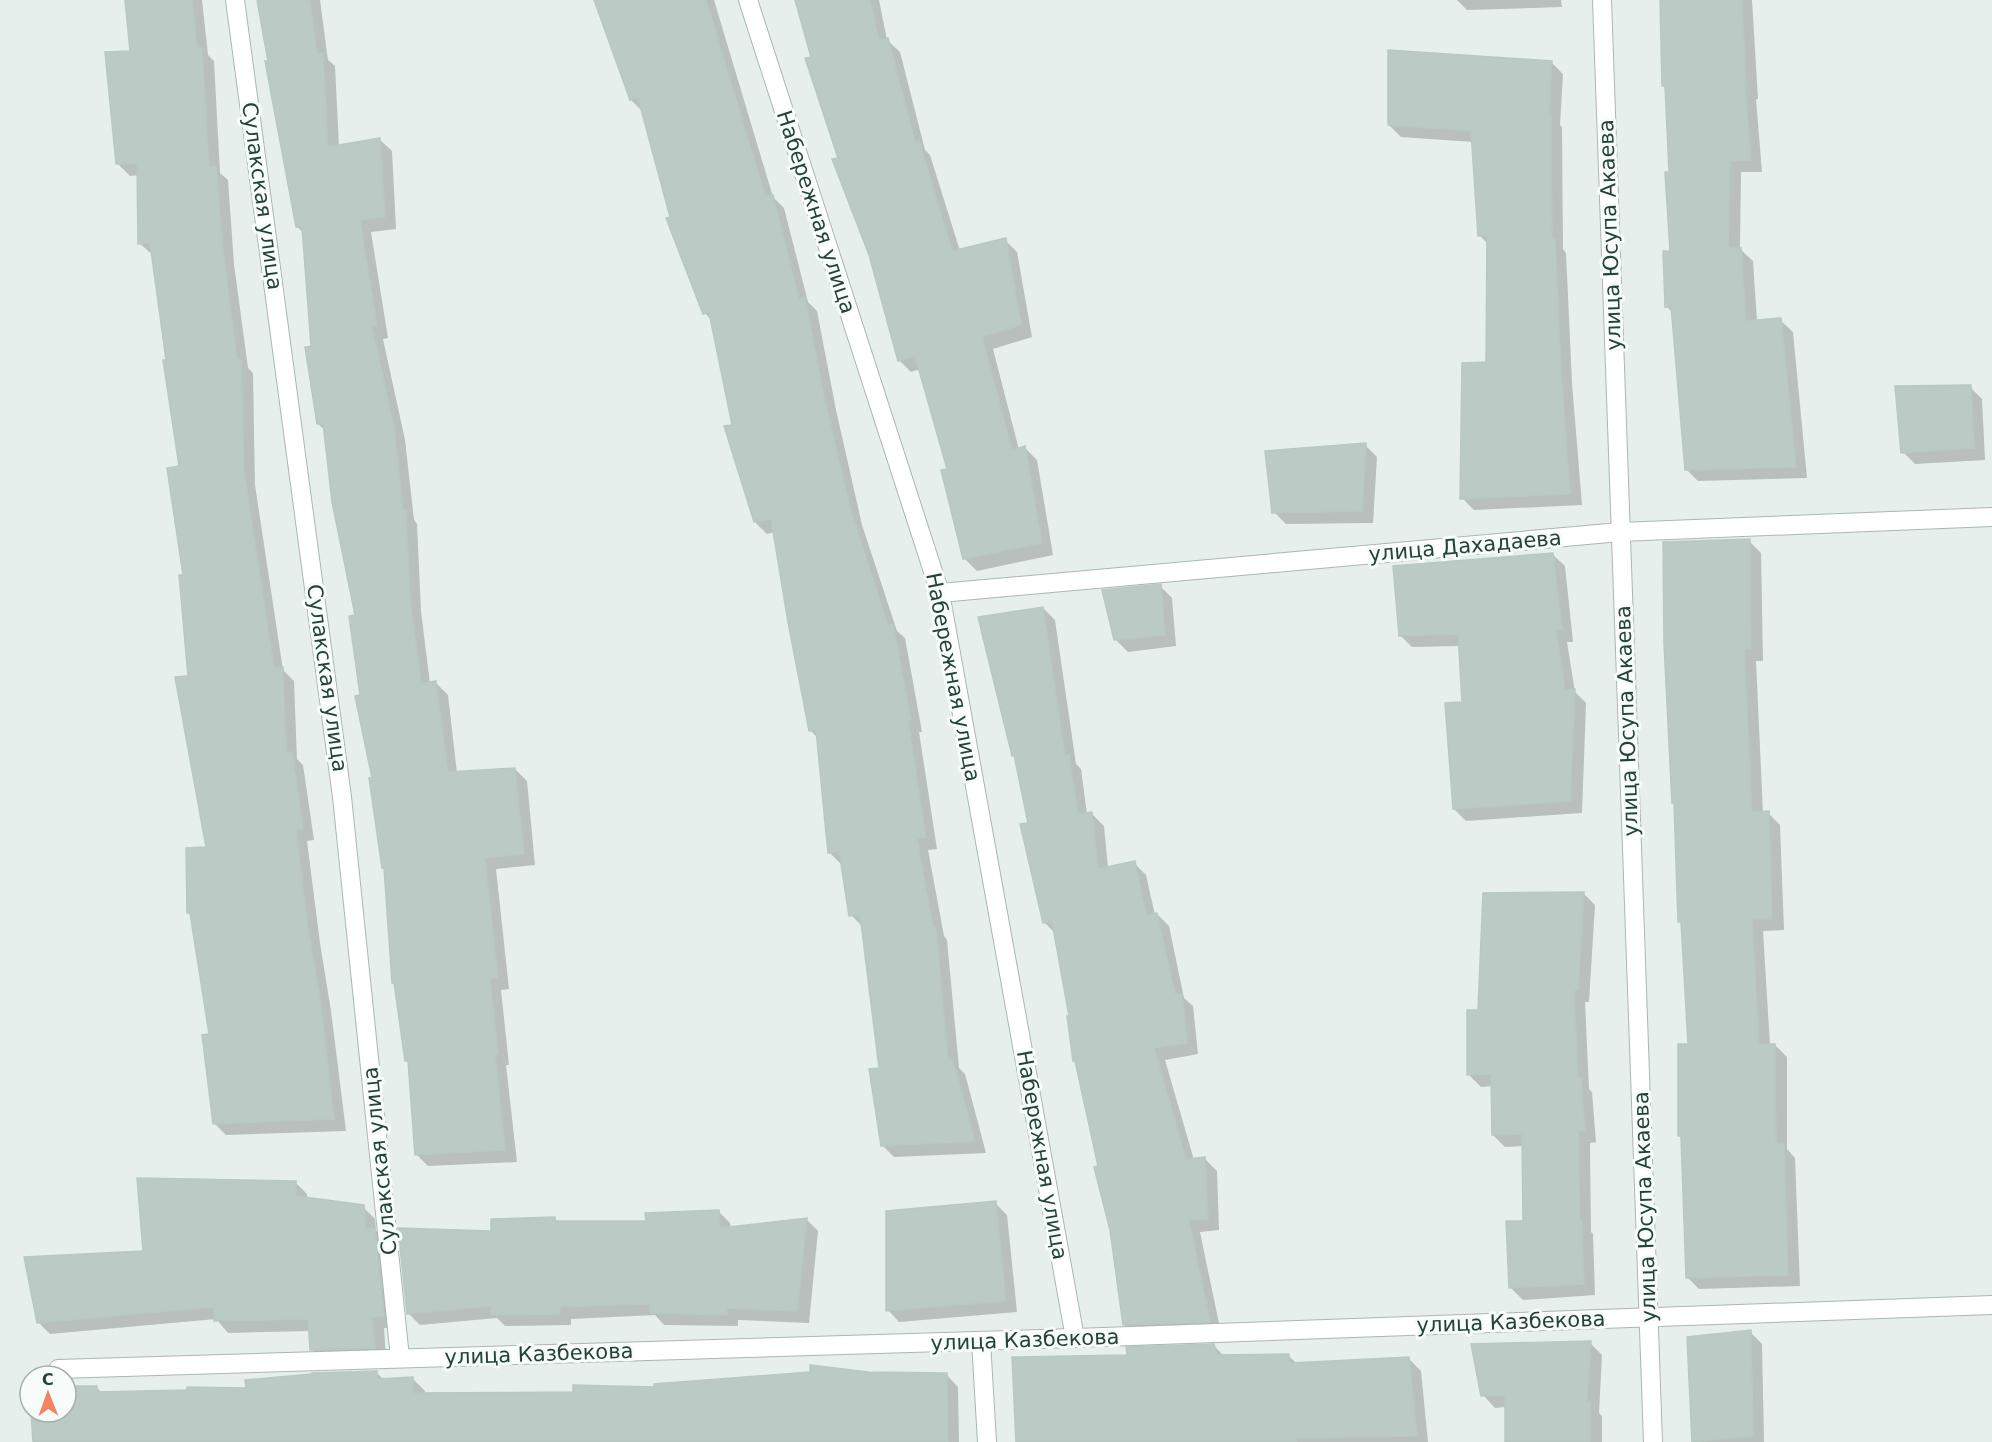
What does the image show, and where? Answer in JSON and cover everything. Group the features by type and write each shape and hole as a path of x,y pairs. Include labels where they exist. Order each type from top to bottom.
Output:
{"street":[{"name":"Сулакская улица","path":"236,0 342,797 400,1358"},
{"name":"Набережная улица","path":"748,0 940,593 1075,1338"},
{"name":"улица Юсупа Акаева","path":"1602,0 1653,1442"},
{"name":"улица Дахадаева","path":"940,593 1620,532 1992,517"},
{"name":"улица Казбекова","path":"78,1368 1075,1338 1992,1305"},
{"path":"981,1341 987,1442"}],"building":[{"path":"125,0 192,0 197,48 202,47 209,167 216,166 223,251 237,359 241,359 244,472 274,668 283,667 286,752 292,752 303,829 296,829 308,930 320,998 334,1119 213,1124 202,1035 209,1034 190,913 187,913 186,848 206,847 175,677 188,676 179,575 183,575 167,468 179,466 163,360 166,360 150,243 138,244 137,163 116,164 105,52 130,51"},
{"path":"257,0 310,0 317,54 323,53 328,147 380,138 385,217 360,220 377,326 372,327 394,427 403,511 406,510 410,598 421,684 436,681 448,772 515,768 524,854 485,858 498,978 490,978 505,1150 415,1155 408,1061 405,1061 394,983 392,983 384,868 382,868 369,778 372,778 355,696 360,695 349,616 355,615 332,502 323,423 317,424 305,347 311,346 302,227 296,227 265,61 268,61"},
{"path":"594,0 706,0 765,196 773,195 799,299 805,297 824,397 851,511 888,625 893,624 911,720 908,721 926,837 917,839 933,927 936,927 948,1060 953,1060 975,1141 881,1146 869,1069 879,1068 860,915 849,916 839,851 828,853 816,730 809,731 771,519 754,522 724,426 732,425 709,312 703,314 666,218 670,217 638,98 630,100"},
{"path":"795,0 870,0 879,41 888,38 915,142 919,141 952,251 1006,238 1021,325 982,337 1012,450 1025,446 1042,543 963,559 941,470 947,469 915,356 898,361 869,255 832,159 838,158 805,58 811,57"},
{"path":"1660,0 1742,0 1745,87 1751,160 1730,161 1728,248 1741,248 1746,321 1781,318 1796,467 1685,470 1671,306 1665,307 1663,251 1670,251 1665,172 1669,172 1665,86 1662,86"},
{"path":"1388,50 1552,61 1549,114 1551,114 1552,239 1555,239 1570,494 1460,499 1462,363 1486,362 1487,235 1478,236 1471,131 1388,125"},
{"path":"1971,385 1974,448 1901,453 1895,386"},
{"path":"1366,443 1362,511 1272,513 1265,451"},
{"path":"1750,539 1751,649 1744,649 1752,812 1769,811 1772,919 1752,919 1759,1044 1775,1044 1776,1144 1784,1144 1788,1275 1686,1278 1681,1136 1678,1136 1678,1044 1688,1044 1681,922 1678,922 1674,803 1672,803 1664,644 1663,542"},
{"path":"1553,553 1562,630 1556,630 1565,690 1575,689 1570,801 1453,809 1445,703 1462,702 1458,634 1399,636 1393,566"},
{"path":"1161,584 1165,635 1114,640 1102,590"},
{"path":"1043,607 1065,756 1069,755 1078,814 1092,812 1098,869 1135,861 1146,915 1157,913 1175,994 1182,993 1187,1043 1154,1048 1186,1159 1205,1157 1208,1219 1189,1220 1210,1322 1123,1325 1110,1230 1094,1167 1098,1166 1075,1061 1073,1061 1067,1016 1069,1016 1052,922 1043,923 1020,824 1028,823 1014,755 1012,756 978,617"},
{"path":"1584,892 1578,990 1574,991 1578,1078 1581,1078 1585,1131 1578,1131 1584,1284 1509,1288 1506,1221 1523,1221 1522,1134 1492,1135 1491,1074 1467,1075 1467,1010 1478,1010 1483,893"},
{"path":"137,1178 296,1181 296,1196 364,1205 366,1228 375,1228 384,1316 372,1317 375,1348 310,1350 308,1319 214,1321 214,1307 37,1323 24,1257 143,1251"},
{"path":"996,1201 1006,1301 886,1311 886,1211"},
{"path":"719,1210 720,1228 807,1218 797,1311 727,1308 727,1315 650,1313 650,1304 560,1307 560,1314 491,1315 491,1306 407,1314 398,1228 491,1231 491,1219 555,1217 555,1221 646,1221 645,1213"},
{"path":"1751,1330 1753,1436 1692,1442 1687,1337"},
{"path":"1591,1341 1587,1402 1590,1402 1590,1442 1505,1442 1505,1395 1481,1396 1471,1344"},
{"path":"1214,1344 1217,1355 1289,1354 1290,1363 1409,1357 1417,1436 1296,1438 1296,1442 1016,1442 1012,1357 1127,1355 1126,1347"},
{"path":"810,1365 868,1372 947,1373 948,1442 33,1442 32,1424 78,1424 78,1386 97,1386 97,1392 187,1390 187,1387 246,1388 245,1380 312,1373 377,1371 377,1379 413,1377 413,1393 573,1392 573,1385 654,1387 654,1384 810,1372"}]}
